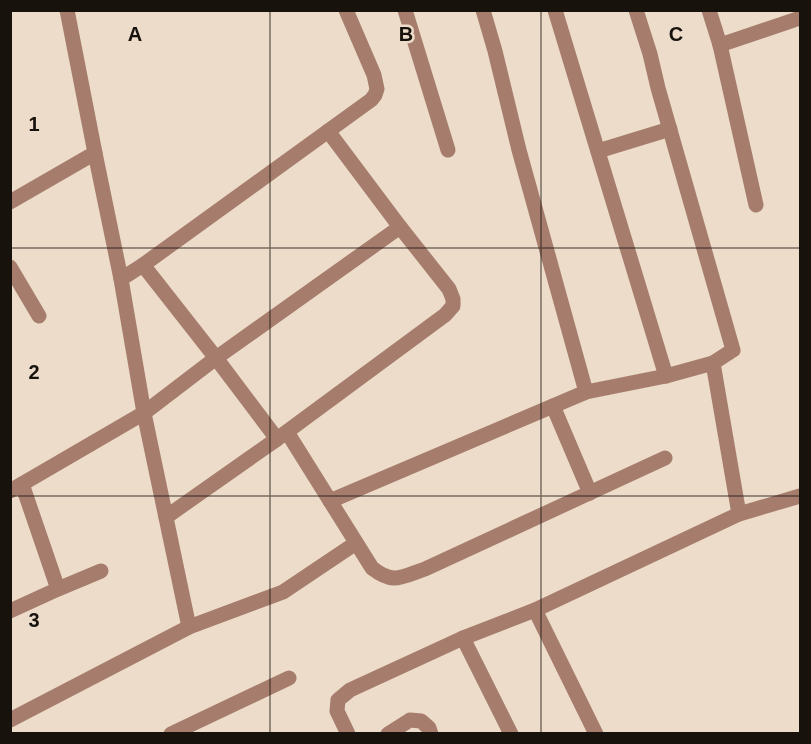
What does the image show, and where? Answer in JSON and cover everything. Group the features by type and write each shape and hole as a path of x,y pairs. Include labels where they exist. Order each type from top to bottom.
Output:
{"street":[{"path":"68,10 121,279 144,413 189,627"},
{"path":"121,279 371,100 376,89 374,75 346,10"},
{"path":"405,10 448,150"},
{"path":"483,10 586,392"},
{"path":"555,10 666,376"},
{"path":"330,501 586,392 666,376 713,363 733,350 636,10"},
{"path":"709,10 720,45 756,205"},
{"path":"720,45 801,18"},
{"path":"598,151 670,129"},
{"path":"166,517 282,436 445,315 453,306 449,289 328,131"},
{"path":"10,202 95,153"},
{"path":"58,589 16,488 144,413 216,358 400,227"},
{"path":"143,265 216,358 282,436 330,501 372,568 383,577 396,579 424,569 665,458"},
{"path":"10,267 39,316"},
{"path":"713,363 739,514"},
{"path":"553,406 590,493"},
{"path":"348,734 337,711 338,700 350,690 463,639 535,610 739,514 801,496"},
{"path":"10,720 189,627 283,592 356,543"},
{"path":"10,611 101,571"},
{"path":"535,610 596,734"},
{"path":"463,639 511,734"},
{"path":"171,734 289,678"},
{"path":"388,734 410,720 421,721 429,728 431,734"}]}
